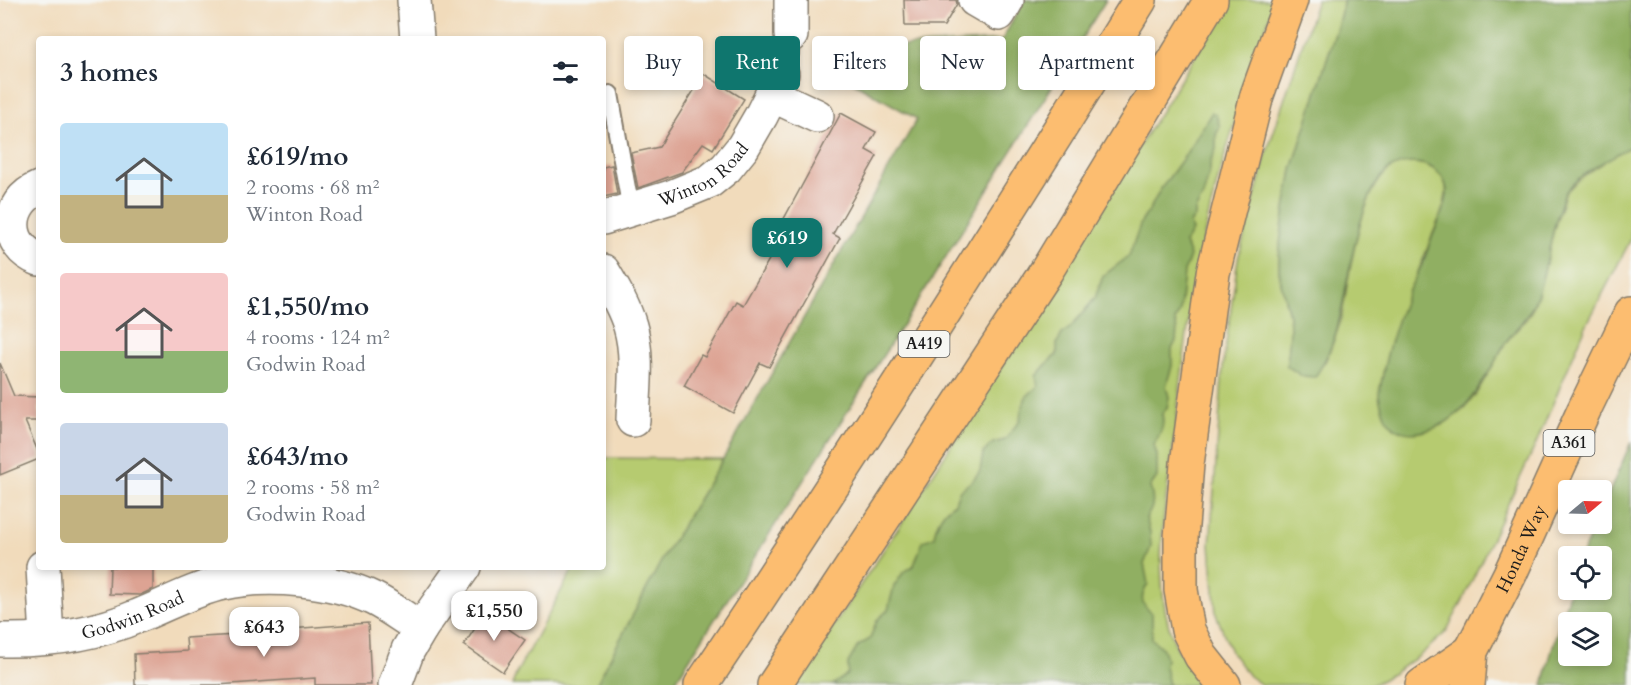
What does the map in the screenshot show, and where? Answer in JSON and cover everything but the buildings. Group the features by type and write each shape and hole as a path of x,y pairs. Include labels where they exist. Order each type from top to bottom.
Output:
{"main road":[{"name":"A419","path":"701,685 798,541 1037,167 1140,0"},
{"path":"774,685 1047,270 1211,0"},
{"path":"1224,685 1201,656 1188,630 1181,590 1181,537 1187,464 1213,273 1257,95 1291,0"},
{"name":"Honda Way","path":"1468,685 1471,651 1510,574 1584,410 1631,313"},
{"name":"Honda Way","path":"1422,685 1471,651"}],"street":[{"path":"414,0 417,36"},
{"path":"791,0 791,35"},
{"path":"975,0 999,14 1007,0"},
{"name":"Winton Road","path":"617,214 671,197 710,181 726,168 743,147 774,90"},
{"path":"784,90 817,116"},
{"path":"36,189 20,201 6,221 14,232 17,242 36,258"},
{"path":"606,276 618,296 630,327 635,359 633,420"},
{"path":"43,570 47,638"},
{"path":"395,685 408,650 462,570"},
{"name":"Godwin Road","path":"0,640 47,638 104,628 136,618 221,583 288,578 341,588 374,599 421,628"}],"lane":[{"path":"610,94 617,214"}],"green space":[{"path":"1024,0 1106,0 1084,36 1018,36 1018,90 1050,90 673,685 596,685 664,556 723,459 917,119 866,90 908,90 908,46 920,45 920,90 1006,90 1004,36"},
{"path":"1230,0 1275,0 1228,143 1199,257 1186,338 1161,560 1164,605 1169,627 1183,658 1204,685 794,685 901,524 1050,290"},
{"path":"1317,0 1344,0 1292,170 1280,242 1280,279 1290,322 1287,366 1325,362 1341,319 1353,255 1367,205 1377,184 1389,169 1405,163 1420,164 1434,169 1444,179 1446,194 1440,218 1399,319 1384,369 1380,400 1386,417 1394,428 1442,425 1464,409 1476,394 1506,342 1533,308 1565,193 1579,179 1615,154 1631,146 1631,239 1585,328 1535,446 1446,632 1418,657 1372,685 1262,685 1249,676 1231,652 1216,614 1210,545 1223,366 1238,259 1266,155"},
{"path":"1344,0 1631,0 1631,146 1586,173 1565,193 1539,290 1529,312 1506,342 1481,384 1463,408 1439,426 1416,433 1402,431 1390,423 1385,416 1379,393 1387,353 1397,322 1446,202 1447,190 1444,181 1439,173 1427,165 1402,164 1390,169 1381,178 1372,191 1359,227 1340,318 1326,358 1315,377 1302,376 1287,366 1290,322 1280,279 1280,242 1292,170"},
{"path":"1212,112 1216,115 1220,127 1216,135 1216,149 1203,196 1195,211 1195,217 1190,223 1192,231 1185,243 1190,256 1184,272 1180,311 1175,321 1176,341 1172,349 1172,366 1166,386 1169,397 1167,408 1162,414 1162,426 1154,445 1157,455 1157,477 1150,487 1152,503 1146,518 1151,547 1144,564 1148,584 1142,600 1152,613 1152,639 1163,649 1169,685 832,685 848,674 848,663 858,646 870,639 877,620 888,610 894,586 903,573 914,565 923,541 934,537 936,526 943,513 955,503 959,491 980,471 983,453 993,443 1005,440 1020,420 1026,397 1038,386 1036,376 1057,355 1057,344 1062,334 1071,327 1095,298 1103,276 1129,256 1141,222"},
{"path":"1631,442 1631,685 1543,685 1558,629 1558,666 1612,666 1612,612 1563,612 1567,600 1612,600 1612,546 1586,546 1591,534 1612,534 1612,486"},
{"path":"606,458 723,459 664,556 596,685 512,685 572,570 606,570"}]}
